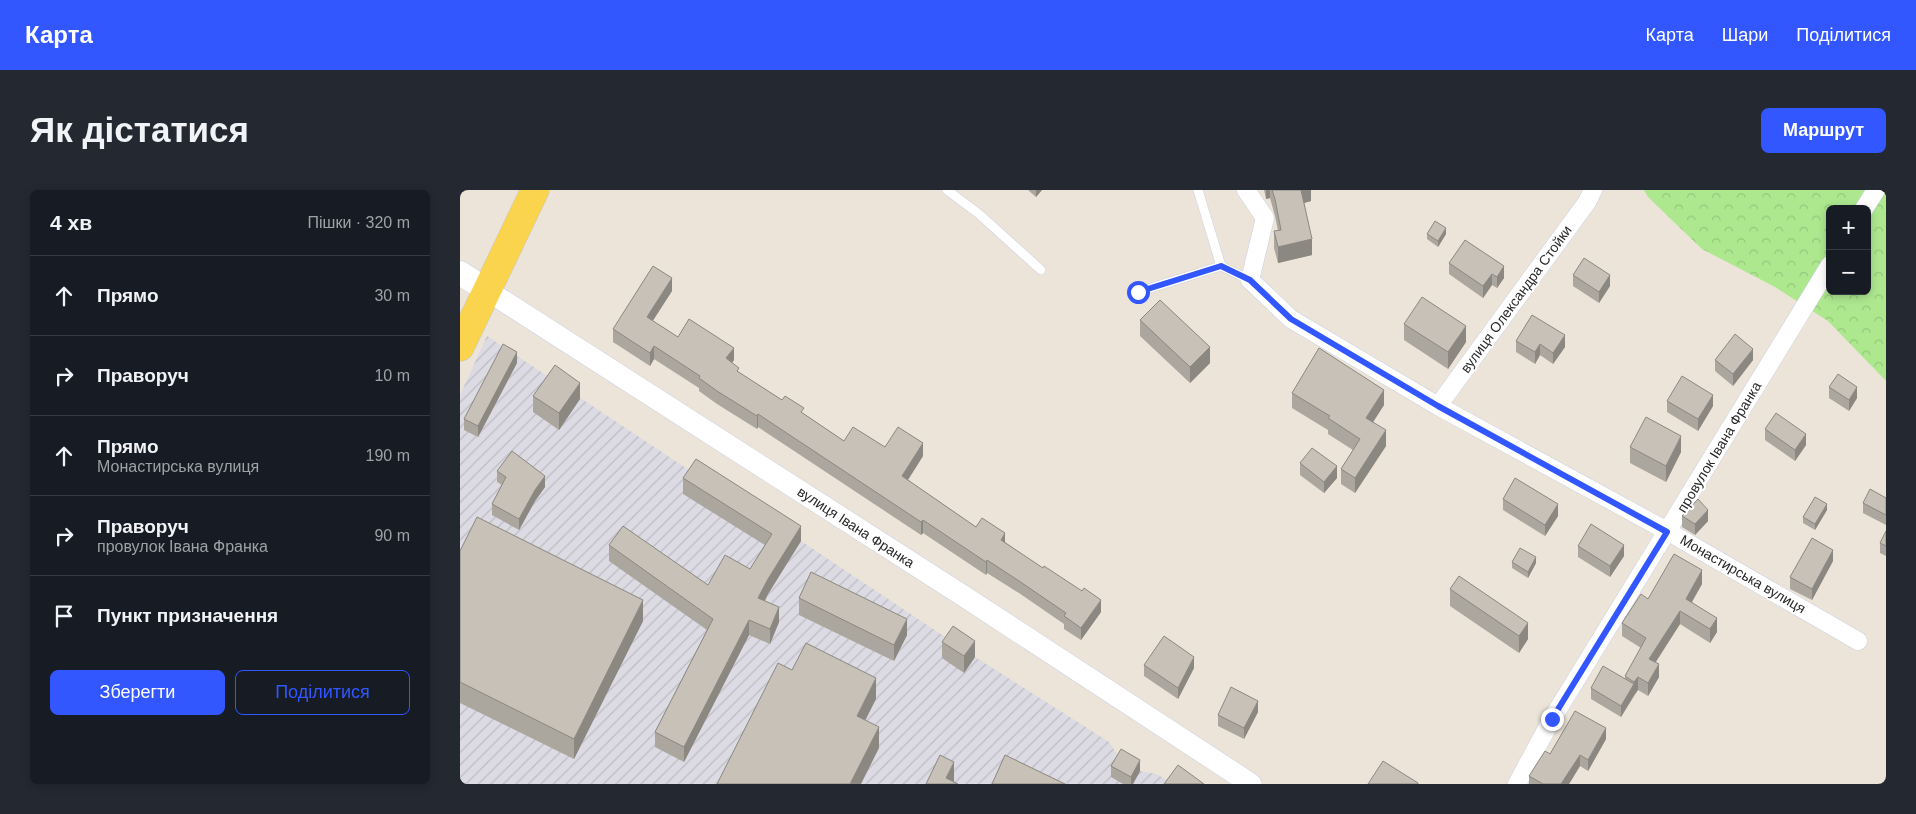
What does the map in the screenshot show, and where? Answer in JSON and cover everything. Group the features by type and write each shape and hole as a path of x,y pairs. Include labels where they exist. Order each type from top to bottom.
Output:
{"main road":[{"path":"460,347 535,190"},
{"name":"вулиця Івана Франка","path":"460,273 488,291"}],"street":[{"path":"1246,190 1265,218 1250,280"},
{"name":"вулиця Олександра Стойки","path":"1438,406 1587,202 1593,190"},
{"path":"1867,205 1876,190"},
{"name":"провулок Івана Франка","path":"1517,784 1552,719 1826,271"},
{"name":"Монастирська вулиця","path":"1250,280 1291,319 1438,406 1858,640"},
{"name":"вулиця Івана Франка","path":"488,291 962,595 1251,784"}],"lane":[{"path":"947,190 979,214 1042,270"},
{"path":"1198,190 1221,266"},
{"path":"1138,292 1221,266 1250,280"}],"shaded area":[{"path":"487,336 975,657 1109,742 1121,760 1140,771 1156,774 1174,784 460,784 460,395"}],"green space":[{"path":"1644,190 1886,190 1886,381 1828,321 1775,287 1702,249 1648,197"}],"building":[{"path":"1272,190 1301,190 1312,239 1278,247 1274,231 1281,230"},
{"path":"1435,221 1446,228 1438,241 1427,234"},
{"path":"1465,240 1504,266 1497,277 1492,274 1483,286 1449,263"},
{"path":"1584,258 1610,275 1599,292 1573,275"},
{"path":"653,266 672,278 647,317 678,337 689,319 734,348 726,358 739,368 737,371 782,400 785,396 804,408 801,412 844,441 853,427 885,447 898,427 923,443 902,476 976,527 982,518 1005,533 1001,540 1043,568 1044,566 1082,591 1084,588 1101,600 1081,628 1064,616 1066,613 1019,581 987,560 986,562 923,520 921,522 758,414 757,416 717,391 699,378 700,376 654,346 650,353 613,329"},
{"path":"1422,297 1466,326 1448,352 1404,324"},
{"path":"1160,300 1210,347 1190,367 1140,320"},
{"path":"1532,315 1565,335 1553,353 1540,344 1535,352 1516,341"},
{"path":"1735,334 1753,349 1733,374 1715,360"},
{"path":"503,344 517,352 478,426 464,419"},
{"path":"1319,348 1384,390 1366,418 1386,430 1355,478 1341,469 1360,439 1328,418 1330,416 1292,393"},
{"path":"555,365 580,383 559,413 533,396"},
{"path":"1838,374 1857,387 1849,400 1829,387"},
{"path":"1682,376 1713,395 1698,419 1667,401"},
{"path":"1776,413 1806,434 1795,450 1765,429"},
{"path":"1646,417 1681,436 1666,466 1630,447"},
{"path":"1312,448 1337,466 1324,482 1300,463"},
{"path":"512,451 545,476 519,519 492,504 506,477 497,471"},
{"path":"696,459 801,526 758,598 779,607 770,629 749,620 684,747 655,732 713,619 609,545 623,526 708,585 725,555 750,569 772,534 683,478"},
{"path":"1515,478 1558,504 1545,525 1503,499"},
{"path":"1870,489 1886,498 1886,515 1863,503"},
{"path":"1815,497 1827,504 1815,524 1803,517"},
{"path":"1698,499 1708,510 1695,524 1682,516"},
{"path":"477,517 643,600 574,739 460,682 460,551"},
{"path":"1591,524 1624,545 1610,566 1578,546"},
{"path":"1886,531 1886,546 1880,543"},
{"path":"1812,538 1833,550 1812,589 1790,577"},
{"path":"1520,548 1536,557 1528,572 1512,562"},
{"path":"1674,554 1702,570 1686,599 1717,618 1710,629 1680,611 1649,659 1659,664 1648,683 1638,677 1634,682 1625,676 1646,638 1622,623 1641,594 1648,599"},
{"path":"811,572 907,619 894,645 799,598"},
{"path":"1459,576 1528,623 1519,636 1450,589"},
{"path":"953,626 975,641 964,656 942,642"},
{"path":"1164,636 1194,657 1178,688 1144,665"},
{"path":"806,643 876,678 857,716 879,727 850,784 717,784 778,663 792,670"},
{"path":"1603,666 1634,684 1621,706 1591,688"},
{"path":"1231,687 1258,701 1244,728 1218,715"},
{"path":"1575,711 1606,728 1588,760 1580,755 1561,784 1543,784 1529,776 1545,751 1550,754"},
{"path":"1121,749 1140,760 1131,777 1111,766"},
{"path":"940,755 954,762 946,778 958,784 926,784"},
{"path":"1005,755 1065,784 992,784"},
{"path":"1383,761 1418,783 1418,784 1368,784"},
{"path":"1178,765 1204,784 1164,784"}],"route":[{"path":"1138,292 1221,266 1250,280 1291,319 1438,406 1667,532 1552,719"}]}
